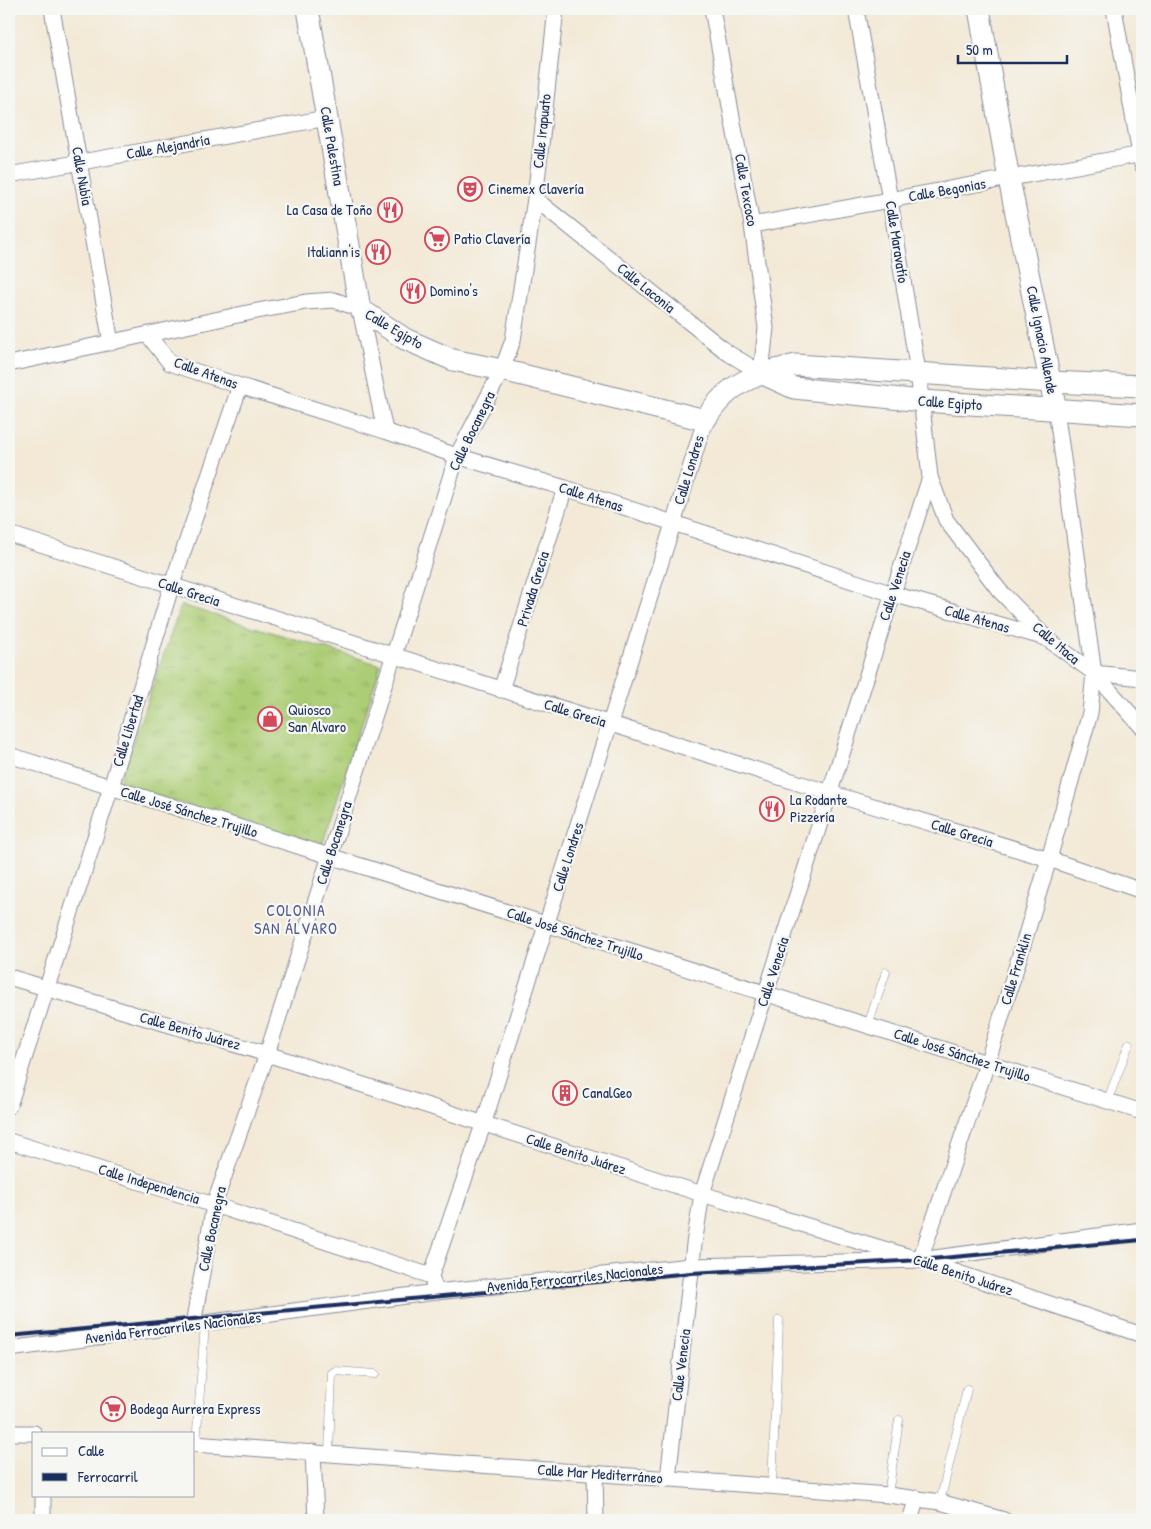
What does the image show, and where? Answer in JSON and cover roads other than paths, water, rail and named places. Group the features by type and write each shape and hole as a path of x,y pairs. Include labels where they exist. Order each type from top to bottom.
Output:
{"street":[{"name":"Calle Nubia","path":"52,9 111,343"},
{"name":"Calle Palestina","path":"308,9 360,309 385,431"},
{"name":"Calle Irapuato","path":"502,370 513,340 535,199 556,9"},
{"name":"Calle Texcoco","path":"712,9 752,225 766,328 761,374"},
{"name":"Calle Maravatío","path":"856,9 918,372 930,477"},
{"name":"Calle Ignacio Allende","path":"979,9 1009,179 1056,410 1094,673"},
{"path":"1114,9 1142,158"},
{"name":"Calle Alejandría","path":"9,175 327,118"},
{"name":"Calle Begonias","path":"752,225 1009,179 1142,158"},
{"name":"Calle Laconia","path":"535,199 728,353 761,374"},
{"name":"Calle Egipto","path":"9,364 252,312 306,302 334,300 360,309 405,339 453,360 502,370 705,420 714,404 724,393 761,374 796,365 1050,382 1142,386"},
{"name":"Calle Atenas","path":"148,335 170,363 893,594 1046,638"},
{"name":"Calle Bocanegra","path":"199,1324 214,1205 266,1054 457,456 502,370"},
{"name":"Calle Egipto","path":"761,374 794,388 922,401 1142,415"},
{"name":"Calle Libertad","path":"9,1106 111,787 172,587 240,386"},
{"name":"Calle Londres","path":"431,1276 483,1125 674,524 705,420"},
{"name":"Calle Venecia","path":"668,1479 691,1266 702,1194 930,477"},
{"name":"Calle Itaca","path":"930,477 946,520 999,590 1046,638 1094,673 1142,727"},
{"name":"Privada Grecia","path":"501,690 564,488"},
{"name":"Calle Grecia","path":"9,534 830,794 1049,859 1142,891"},
{"path":"1094,673 1142,678"},
{"name":"Calle Franklin","path":"920,1260 988,1064 1049,859 1090,713 1094,673"},
{"name":"Calle José Sánchez Trujillo","path":"9,755 1142,1112"},
{"name":"Calle Benito Juárez","path":"9,977 266,1054 702,1194 920,1260 1142,1334"},
{"name":"Calle Independencia","path":"9,1141 214,1205 431,1276"},
{"name":"Avenida Ferrocarriles Nacionales","path":"9,1349 436,1292 691,1266 920,1260 1142,1230"},
{"path":"431,1276 436,1292"},
{"path":"9,1433 32,1433"},
{"name":"Calle Mar Mediterráneo","path":"195,1444 888,1495 940,1502 1004,1520"},
{"path":"313,1452 316,1520"},
{"path":"595,1474 596,1520"},
{"path":"43,1496 43,1520"},
{"path":"910,1520 917,1498"}],"lane":[{"path":"868,1025 886,972"},
{"path":"1107,1102 1129,1044"},
{"path":"772,1485 779,1320"},
{"path":"195,1444 199,1324"},
{"path":"329,1453 332,1373 335,1371 375,1374"},
{"path":"940,1502 967,1389"},
{"path":"888,1495 899,1420"}],"railway":[{"path":"9,1336 691,1273 920,1260 1142,1240"}],"place":[{"name":"Cinemex Clavería","path":"470,189"},
{"name":"La Casa de Toño","path":"390,210"},
{"name":"Patio Clavería","path":"437,239"},
{"name":"Italiann'is","path":"378,252"},
{"name":"Domino's","path":"413,291"},
{"name":"Quiosco San Alvaro","path":"270,719"},
{"name":"La Rodante Pizzería","path":"772,809"},
{"name":"CanalGeo","path":"565,1093"},
{"name":"Bodega Aurrera Express","path":"113,1409"}],"district":[{"name":"COLONIA SAN ÁLVARO","path":"296,919"}]}
